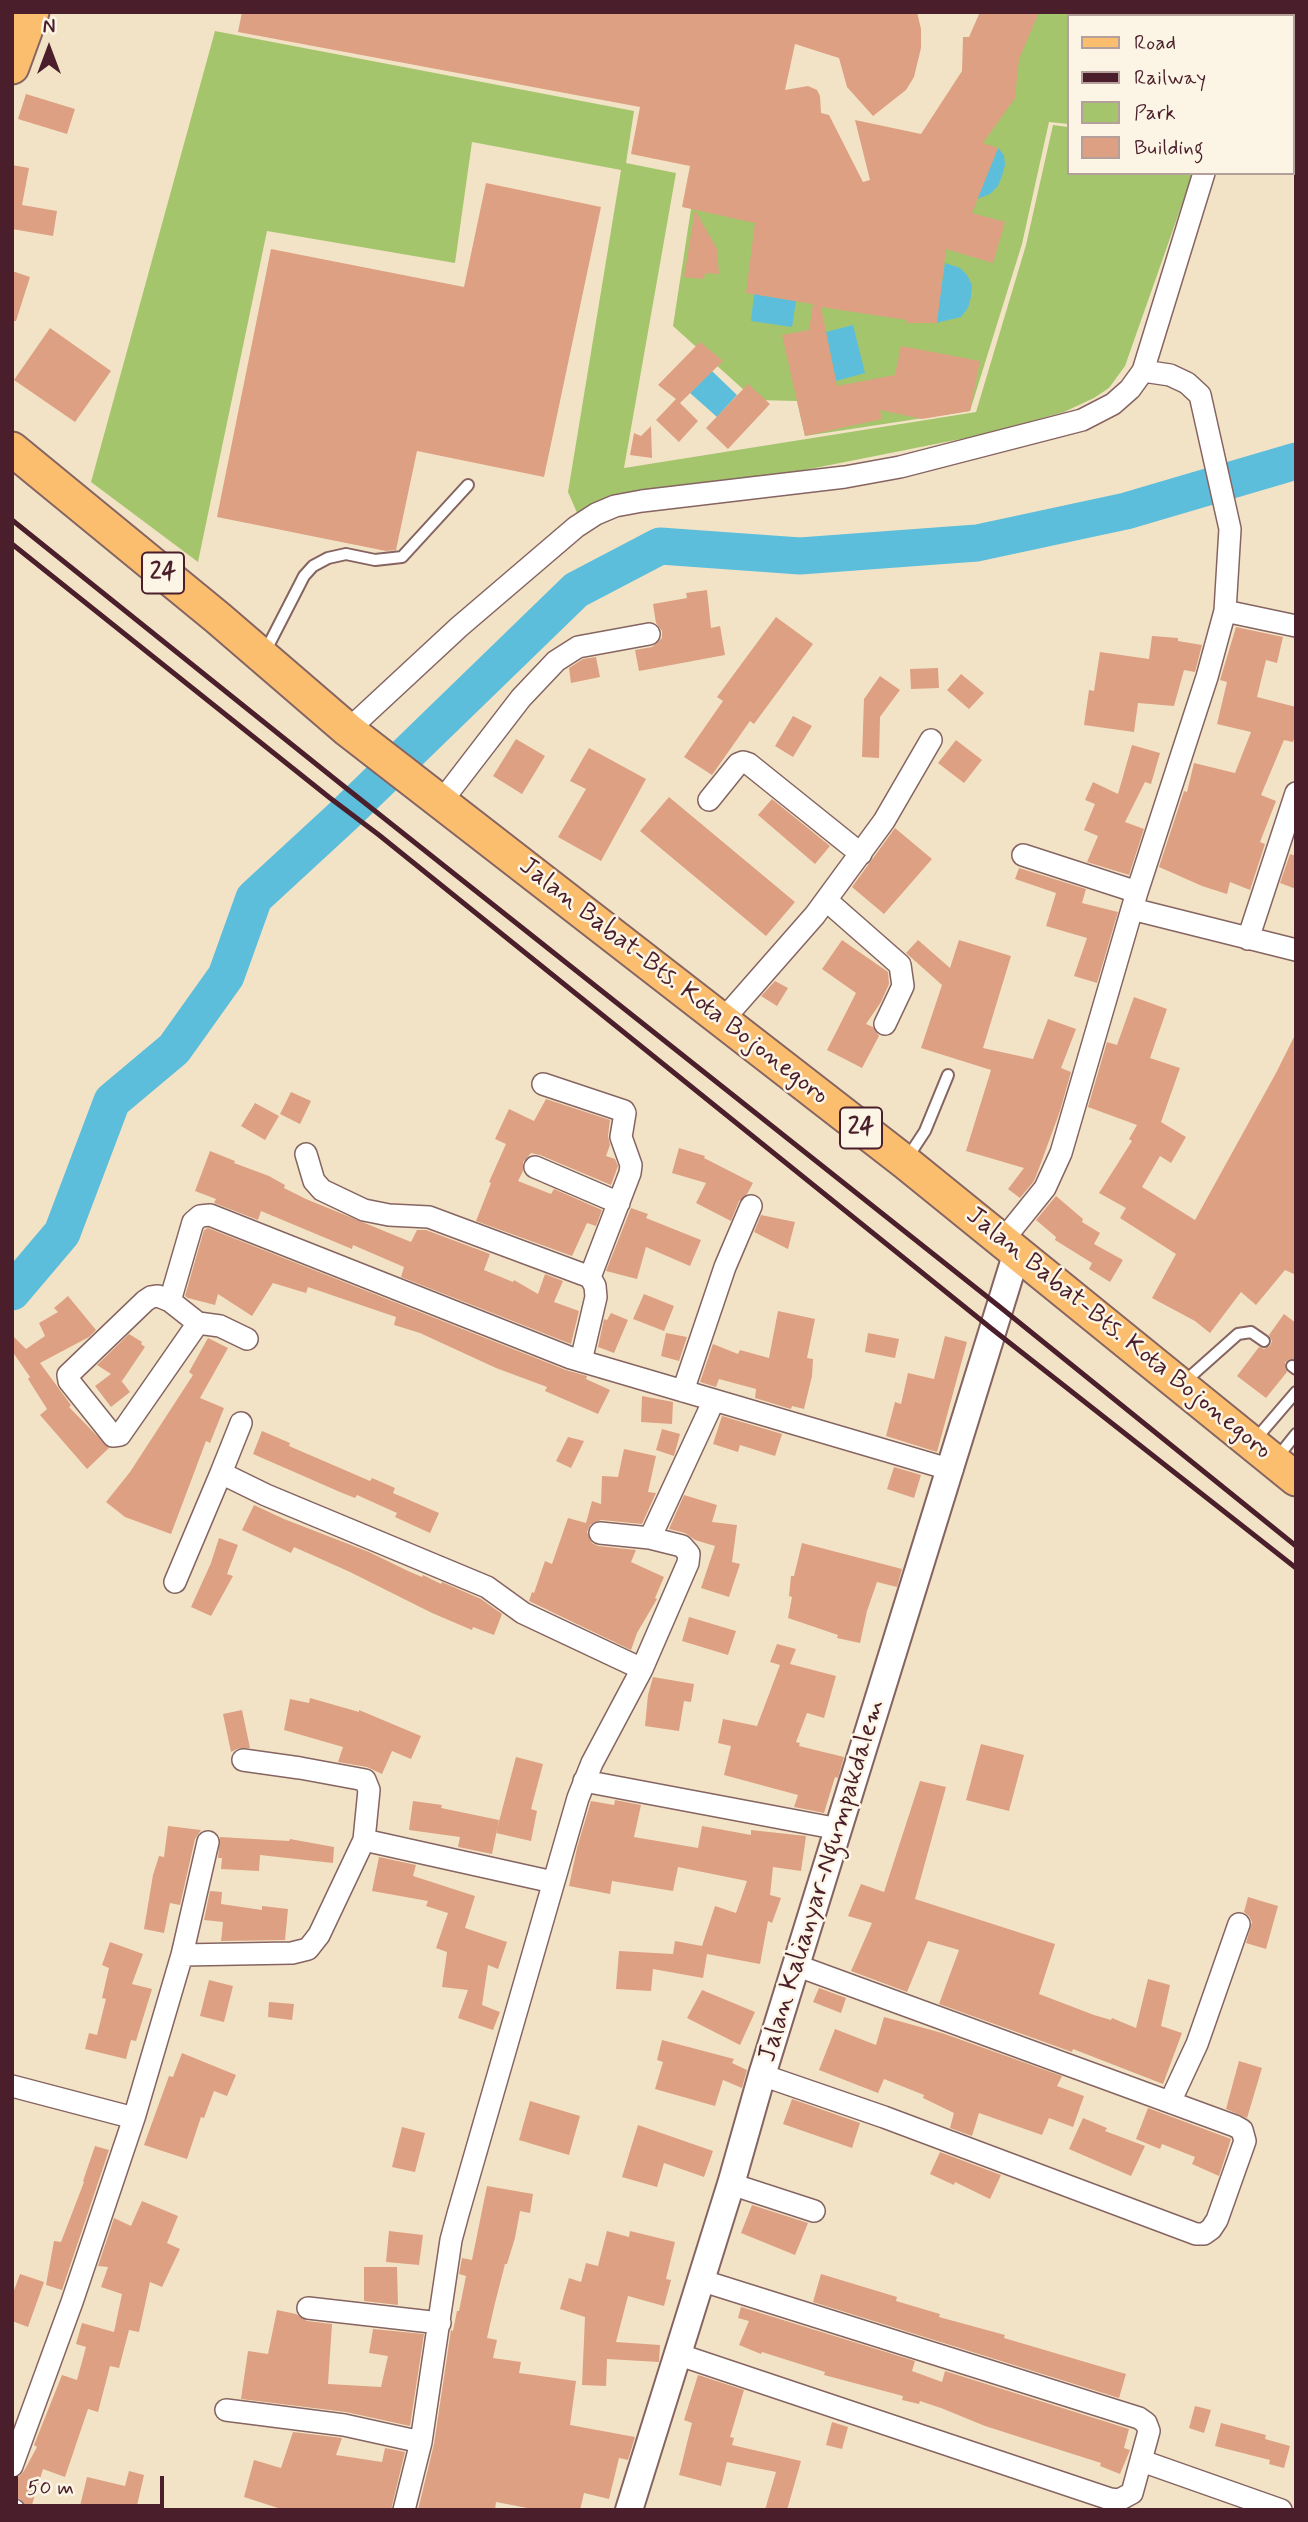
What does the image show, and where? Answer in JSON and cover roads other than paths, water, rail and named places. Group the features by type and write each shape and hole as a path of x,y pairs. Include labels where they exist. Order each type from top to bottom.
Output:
{"main road":[{"path":"12,67 32,12"},
{"name":"24","path":"12,449 263,657"},
{"name":"Jalan Babat-Bts. Kota Bojonegoro","path":"263,657 356,737 905,1162 1274,1461"}],"street":[{"path":"356,737 459,627 576,527 596,514 615,506 642,501 845,477 900,467 1082,420 1113,404 1130,390 1143,371 1203,175"},
{"path":"1010,1246 1054,1169 1135,900 1207,677 1225,611 1230,528 1200,396 1187,383 1171,375 1143,371"},
{"path":"1225,611 1296,626"},
{"path":"430,794 555,661 578,647 649,634"},
{"path":"722,1021 826,900 884,821 931,740"},
{"path":"709,800 738,764 749,764 860,853"},
{"path":"1248,939 1296,793"},
{"path":"1023,855 1135,900 1248,939 1296,950"},
{"path":"826,900 900,965 903,986 886,1024"},
{"path":"542,1084 624,1111 621,1137 631,1165 590,1277"},
{"path":"306,1154 314,1181 322,1190 365,1210 389,1215 429,1217 590,1277 595,1286 596,1297 581,1361"},
{"path":"535,1167 619,1203"},
{"path":"683,1391 725,1267 751,1206"},
{"path":"170,1301 193,1223 200,1216 210,1216 581,1361 951,1470"},
{"name":"Jalan Kalianyar-Ngumpakdalem","path":"629,2510 677,2354 711,2284 731,2184 762,2075 951,1470 992,1329 1010,1246"},
{"path":"198,1323 120,1435 116,1437 110,1434 69,1381 68,1375 151,1297 158,1296 170,1301 198,1323 220,1326 247,1339"},
{"path":"650,1538 714,1400"},
{"path":"175,1582 241,1423"},
{"path":"221,1473 266,1495 487,1587 523,1613 642,1669"},
{"path":"404,2510 421,2442 451,2240 552,1882 584,1781 642,1669 688,1563 689,1555 682,1546 650,1538 600,1533"},
{"path":"182,1955 292,1953 308,1949 319,1935 365,1840 369,1790 365,1780 243,1760"},
{"path":"584,1781 839,1829"},
{"path":"365,1840 552,1882"},
{"path":"12,2466 72,2302 134,2118 182,1955 208,1842"},
{"path":"1171,2102 1197,2044 1239,1924"},
{"path":"762,2075 1204,2234 1217,2220 1245,2141 1242,2130 1235,2126 798,1966"},
{"path":"12,2086 134,2118"},
{"path":"731,2184 814,2211"},
{"path":"677,2354 1110,2499 1127,2497 1132,2493 1149,2431 1146,2423 1139,2418 711,2284"},
{"path":"308,2308 440,2323"},
{"path":"226,2410 344,2425 421,2442"},
{"path":"1142,2461 1282,2510"}],"lane":[{"path":"263,657 304,576 313,566 328,558 345,554 375,560 402,557 468,485"},
{"path":"905,1162 925,1131 948,1075"},
{"path":"1181,1385 1238,1334 1251,1332 1264,1341"},
{"path":"1274,1461 1296,1392"},
{"path":"1274,1461 1296,1434"}],"water":[{"path":"998,148 1004,155 1005,165 998,186 990,194 977,199"},
{"path":"945,263 960,268 967,275 972,285 971,297 968,308 961,317 936,323"},
{"path":"754,294 796,301 792,327 751,321"},
{"path":"853,325 865,373 836,381 826,332"},
{"path":"712,371 737,395 717,417 690,393"}],"waterway":[{"path":"12,1292 62,1233 112,1101 174,1049 226,976 254,898 343,816 576,590 660,546 800,556 977,543 1126,511 1296,461"}],"railway":[{"path":"12,520 1296,1546"},
{"path":"12,544 379,835 992,1329 1296,1568"}]}
